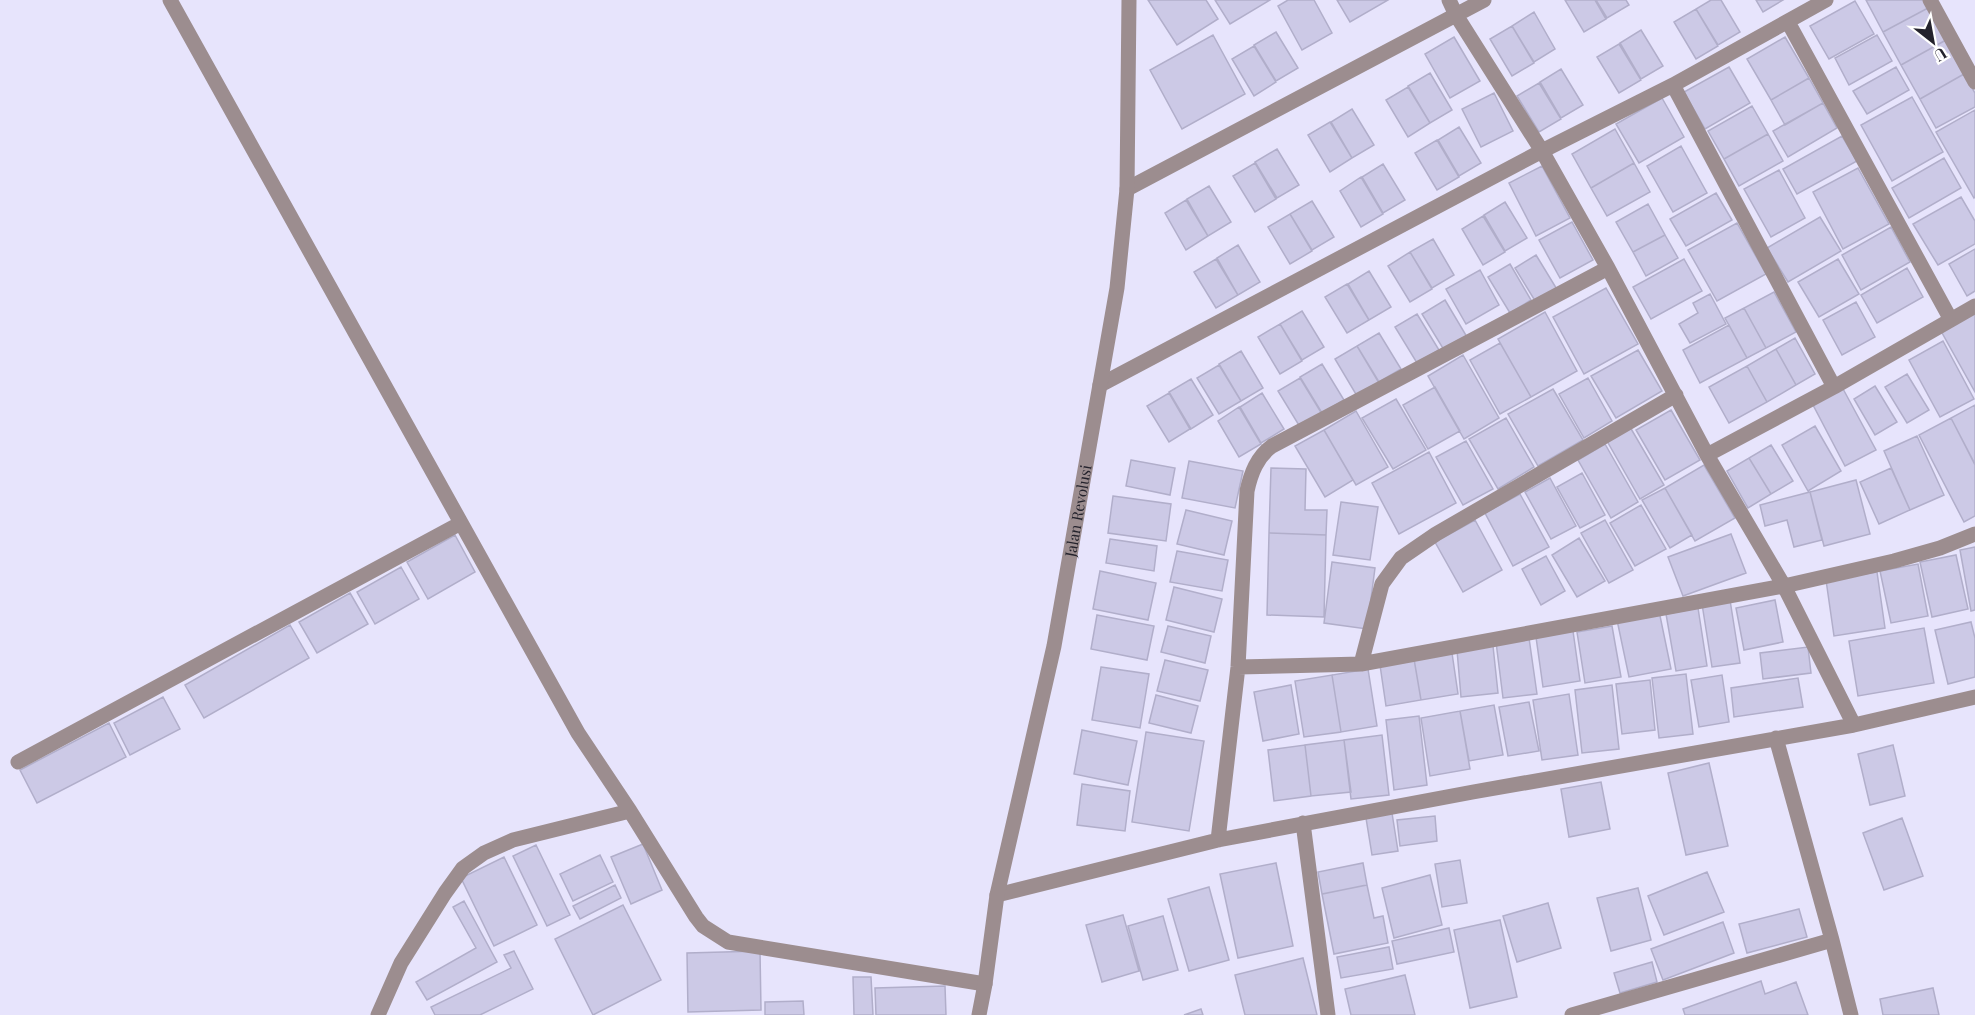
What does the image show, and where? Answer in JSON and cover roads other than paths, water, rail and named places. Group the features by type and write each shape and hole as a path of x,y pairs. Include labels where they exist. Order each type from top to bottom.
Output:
{"street":[{"path":"170,0 578,733 696,917 708,930 728,942 985,984"},
{"name":"Jalan Revolusi","path":"979,1015 997,895 1054,646 1117,288 1127,189 1128,0"},
{"path":"1449,0 1456,15 1542,152 1608,268 1707,455 1784,586 1854,724"},
{"path":"1127,189 1484,0"},
{"path":"1100,386 1673,85 1826,0"},
{"path":"1930,0 1975,82"},
{"path":"1788,21 1951,320"},
{"path":"1673,85 1834,387"},
{"path":"1218,840 1238,667 1246,491 1252,471 1266,451 1608,268"},
{"path":"1707,455 1834,387 1975,306"},
{"path":"1361,664 1382,584 1401,558 1436,534 1676,395"},
{"path":"18,762 461,523"},
{"path":"1238,667 1361,664 1784,586 1894,561 1940,548 1975,534"},
{"path":"997,895 1218,840 1854,724 1975,697"},
{"path":"1776,738 1851,1015"},
{"path":"378,1015 401,963 445,893 463,868 474,859 500,844 513,840 630,811"},
{"path":"1303,823 1328,1015"},
{"path":"1572,1015 1832,940"}]}
